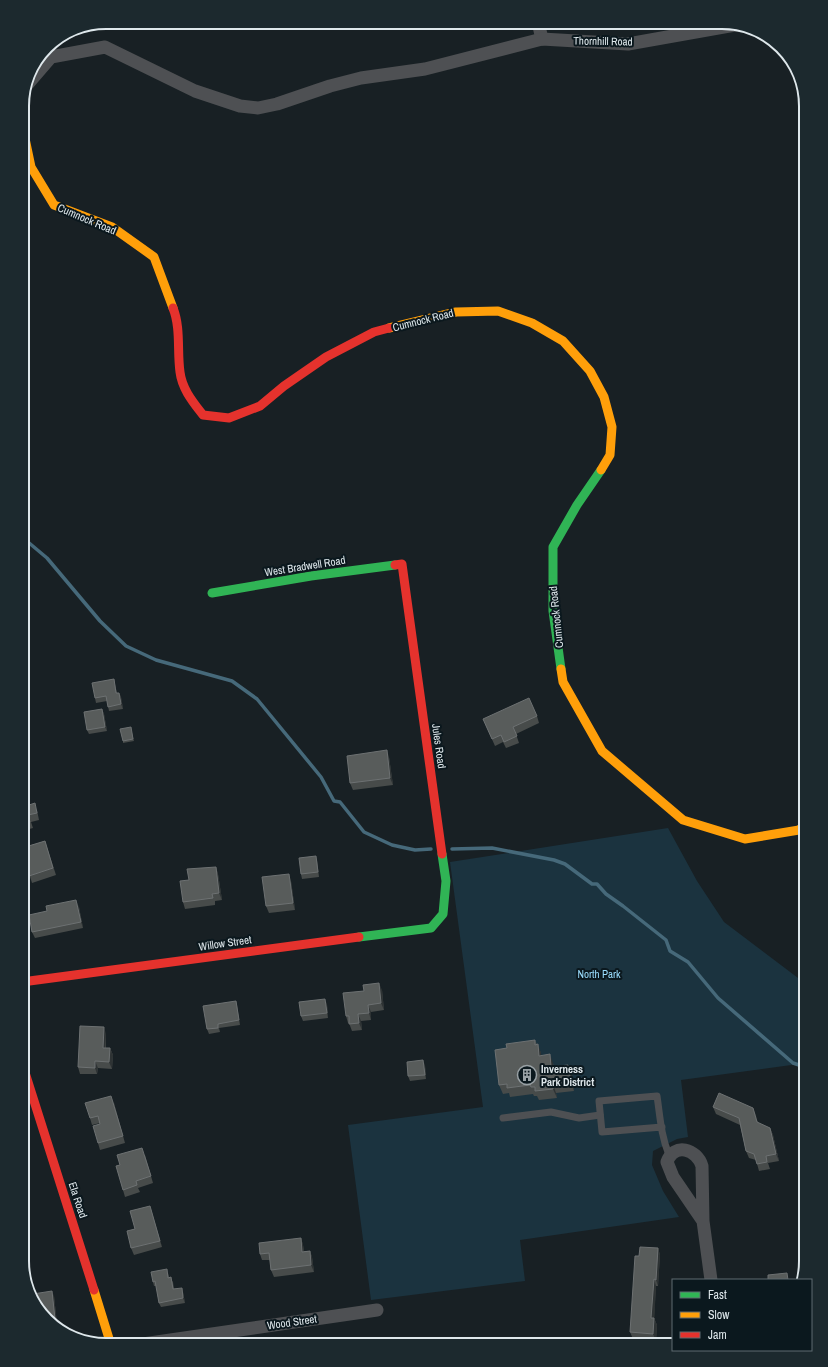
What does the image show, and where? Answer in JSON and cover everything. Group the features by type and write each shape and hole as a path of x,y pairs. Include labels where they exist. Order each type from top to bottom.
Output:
{"street":[{"path":"36,74 51,57 105,47 196,91 240,106 258,108 278,104 330,86 353,80 425,68 542,39 540,29"},
{"name":"Thornhill Road","path":"542,39 628,44 712,29"},
{"name":"Cumnock Road","path":"29,158 31,167 54,205 112,227 154,257 175,312 179,345 180,373 189,397 203,415 229,418 260,406 284,386 326,358 374,332 456,312 498,311 532,323 563,341 590,371 604,397 612,427 610,454 599,474 577,505 553,547 553,611 563,682 602,751 683,820 745,839 799,830"},
{"name":"West Bradwell Road","path":"212,593 311,576 402,564"},
{"name":"Jules Road","path":"402,564 446,881 443,914 431,928"},
{"name":"Willow Street","path":"29,981 431,928"},
{"name":"Ela Road","path":"29,1085 109,1338"},
{"path":"703,1221 673,1177 667,1162 669,1155 675,1150 684,1150 693,1153 700,1158 702,1166 703,1221 710,1279"},
{"name":"Wood Street","path":"184,1338 377,1310"}],"lane":[{"path":"662,1127 602,1132 599,1101 657,1096 665,1144 669,1155"},
{"path":"503,1118 551,1112 579,1118 600,1115"}],"green space":[{"name":"North Park","path":"668,828 697,881 724,922 799,979 799,1064 681,1080 688,1137 677,1139 653,1151 652,1165 663,1191 679,1217 520,1240 525,1281 371,1300 348,1125 483,1107 450,862"}],"building":[{"path":"114,679 116,693 119,693 121,704 108,707 106,696 95,698 92,683"},
{"path":"529,698 537,716 513,727 517,736 504,742 501,735 492,739 483,719"},
{"path":"102,709 105,727 87,730 84,712"},
{"path":"131,727 133,739 123,741 120,729"},
{"path":"387,750 390,778 350,783 347,756"},
{"path":"35,803 37,813 29,815 29,805"},
{"path":"45,841 53,868 29,876 29,846"},
{"path":"316,856 318,872 301,874 299,858"},
{"path":"216,867 219,893 212,894 213,898 183,902 180,881 189,880 187,869"},
{"path":"289,874 293,903 266,906 262,877"},
{"path":"76,900 81,922 32,932 29,915 47,911 46,906"},
{"path":"379,983 381,1003 368,1005 369,1013 358,1014 359,1023 349,1024 349,1016 346,1016 343,993 364,991 363,985"},
{"path":"325,999 327,1013 301,1016 299,1002"},
{"path":"236,1001 239,1020 218,1024 218,1028 207,1029 203,1006"},
{"path":"80,1026 104,1027 103,1048 110,1048 109,1062 95,1061 95,1068 78,1067"},
{"name":"Inverness Park District","path":"535,1040 535,1045 538,1044 539,1056 550,1054 551,1067 568,1065 571,1082 553,1084 553,1089 535,1091 535,1087 531,1087 530,1085 507,1088 507,1084 499,1085 495,1050 507,1048 506,1044"},
{"path":"423,1060 425,1075 408,1076 407,1062"},
{"path":"719,1093 753,1108 757,1122 770,1128 776,1154 766,1156 767,1162 757,1164 754,1154 746,1151 739,1118 713,1107"},
{"path":"111,1096 123,1136 98,1143 93,1126 100,1124 98,1116 90,1118 85,1103"},
{"path":"142,1148 151,1176 136,1181 137,1185 123,1190 116,1166 120,1165 117,1155"},
{"path":"150,1206 160,1241 131,1248 127,1231 135,1229 130,1211"},
{"path":"301,1238 302,1252 310,1251 311,1265 271,1270 269,1253 260,1254 259,1243"},
{"path":"640,1247 658,1248 651,1318 654,1318 653,1334 630,1332 635,1256 639,1256"},
{"path":"167,1269 168,1278 171,1277 173,1289 182,1288 183,1298 159,1303 155,1281 153,1282 151,1272"},
{"path":"787,1273 788,1279 768,1279 768,1275"},
{"path":"52,1291 55,1319 42,1304 36,1293"}],"waterway":[{"path":"29,543 47,558 100,621 126,646 156,660 232,681 257,699 321,777 334,801 340,802 364,832 392,845 415,850 431,849"},
{"path":"452,849 492,848 554,860 565,864 592,884 597,884 606,894 666,940 670,951 688,962 718,998 793,1063 799,1065"}],"traffic: fast":[{"path":"561,669 553,611 553,547 577,505 601,470"},
{"path":"212,593 311,576 395,565"},
{"path":"359,937 431,928 443,914 446,881 442,854"}],"traffic: slow":[{"path":"29,158 31,167 54,205 112,227 154,257 173,308"},
{"path":"389,328 456,312 498,311 532,323 563,341 590,371 604,397 612,427 610,455 601,470"},
{"path":"561,669 563,682 602,751 683,820 745,839 799,830"},
{"path":"94,1290 109,1338"}],"traffic: jam":[{"path":"173,308 178,332 180,372 186,390 203,415 229,418 260,406 284,386 326,357 374,332 389,328"},
{"path":"395,565 402,564 442,854"},
{"path":"29,981 359,937"},
{"path":"29,1085 94,1290"}],"place":[{"name":"Inverness Park District","path":"527,1075"}]}
